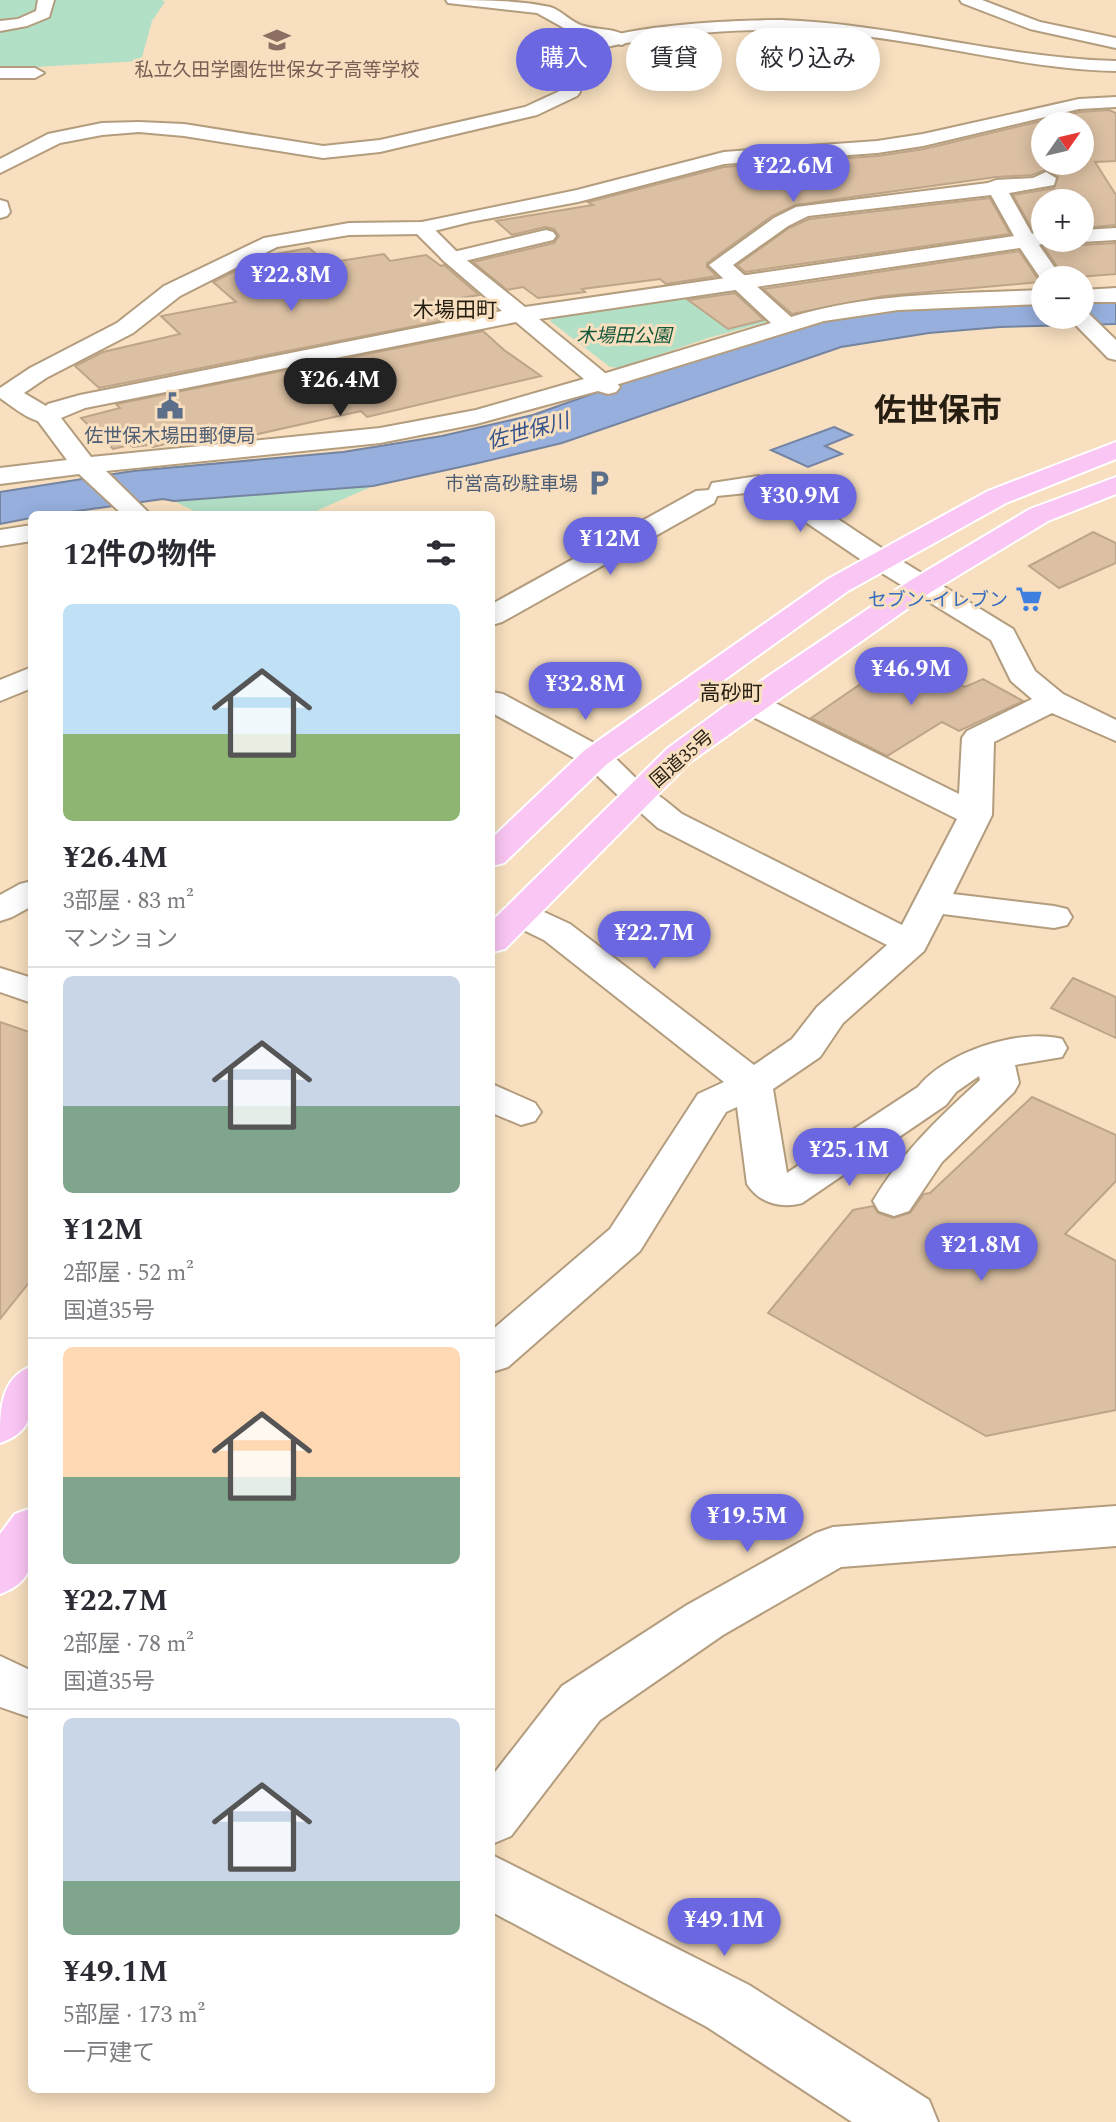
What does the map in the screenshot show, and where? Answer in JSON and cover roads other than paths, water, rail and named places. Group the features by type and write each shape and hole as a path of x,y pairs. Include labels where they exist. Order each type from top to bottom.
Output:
{"highway":[{"path":"495,853 596,757 838,585 997,497 1104,454"},
{"name":"国道35号","path":"495,938 679,755 921,586 1039,515 1116,485"},
{"path":"0,1425 28,1388"},
{"path":"0,1573 28,1534"}],"street":[{"path":"0,26 36,18 43,14 46,0"},
{"path":"454,0 541,9 558,14 569,26 578,30 607,34 622,40"},
{"path":"968,0 1036,26 1116,43"},
{"path":"0,167 55,138 102,129 139,127 184,130 324,152 380,146 531,111 553,103 571,92 568,60 576,52 594,45 710,26 833,28 1066,63 1116,66"},
{"path":"0,73 35,73"},
{"path":"131,510 87,468 47,417 8,393 38,373 125,328 172,291 271,242 349,229 422,228 470,216 578,197 718,159 815,153 910,142 1079,104 1116,102"},
{"path":"953,133 976,148"},
{"path":"698,142 718,159"},
{"path":"910,142 926,158"},
{"path":"786,324 720,265 781,222 803,211 1034,184 1047,181 1046,177"},
{"path":"996,187 1031,235"},
{"path":"0,206 0,212"},
{"path":"422,228 452,258 604,384"},
{"path":"1094,235 1116,234"},
{"path":"452,258 547,236"},
{"path":"47,417 57,409 80,402 520,315 1031,239"},
{"path":"1094,296 1116,295"},
{"path":"0,476 350,440 454,422 604,384 821,315 898,303 1031,297"},
{"path":"1094,326 1116,330"},
{"path":"1091,329 1116,353"},
{"path":"495,614 713,493 758,484 779,492 921,586 1003,635 1022,675 1052,701 1116,732"},
{"path":"0,538 28,534"},
{"path":"0,692 28,678"},
{"path":"495,1352 625,1240 712,1103 753,1084 806,1048 830,1015 911,943 975,815 978,738 1052,701"},
{"path":"495,703 596,757 639,797 670,821 911,943"},
{"path":"750,704 975,815"},
{"path":"0,910 28,893"},
{"path":"931,902 1054,918"},
{"path":"519,914 557,932 753,1084 768,1184 787,1193 932,1096 941,1081 994,1055 1048,1048"},
{"path":"0,979 28,990"},
{"path":"894,1201 928,1152 1000,1083 994,1055"},
{"path":"495,1814 581,1703 705,1620 832,1547 1116,1526"},
{"path":"0,1679 28,1694"},
{"path":"495,1884 728,2006 907,2122"}],"water":[{"path":"1094,301 1116,301 1116,324 1094,325"},
{"name":"佐世保川","path":"1031,303 1031,326 929,333 841,347 562,443 373,486 174,501 163,499 77,511 28,511 28,519 0,524 0,492 133,471 343,452 442,436 533,415 642,376 791,328 843,316 892,309"},
{"path":"834,427 852,435 825,446 842,454 808,467 771,450"}],"waterway":[{"path":"1010,190 1013,197"},
{"path":"1024,218 1031,227"}],"place":[{"name":"私立久田学園佐世保女子高等学校","path":"277,40"},
{"name":"佐世保木場田郵便局","path":"170,406"},
{"name":"市営高砂駐車場","path":"599,483"},
{"name":"セブン-イレブン","path":"1029,599"}],"district":[{"name":"木場田町","path":"455,310"},
{"name":"佐世保市","path":"938,410"},
{"name":"高砂町","path":"731,693"}],"park label":[{"name":"木場田公園","path":"624,335"}]}
